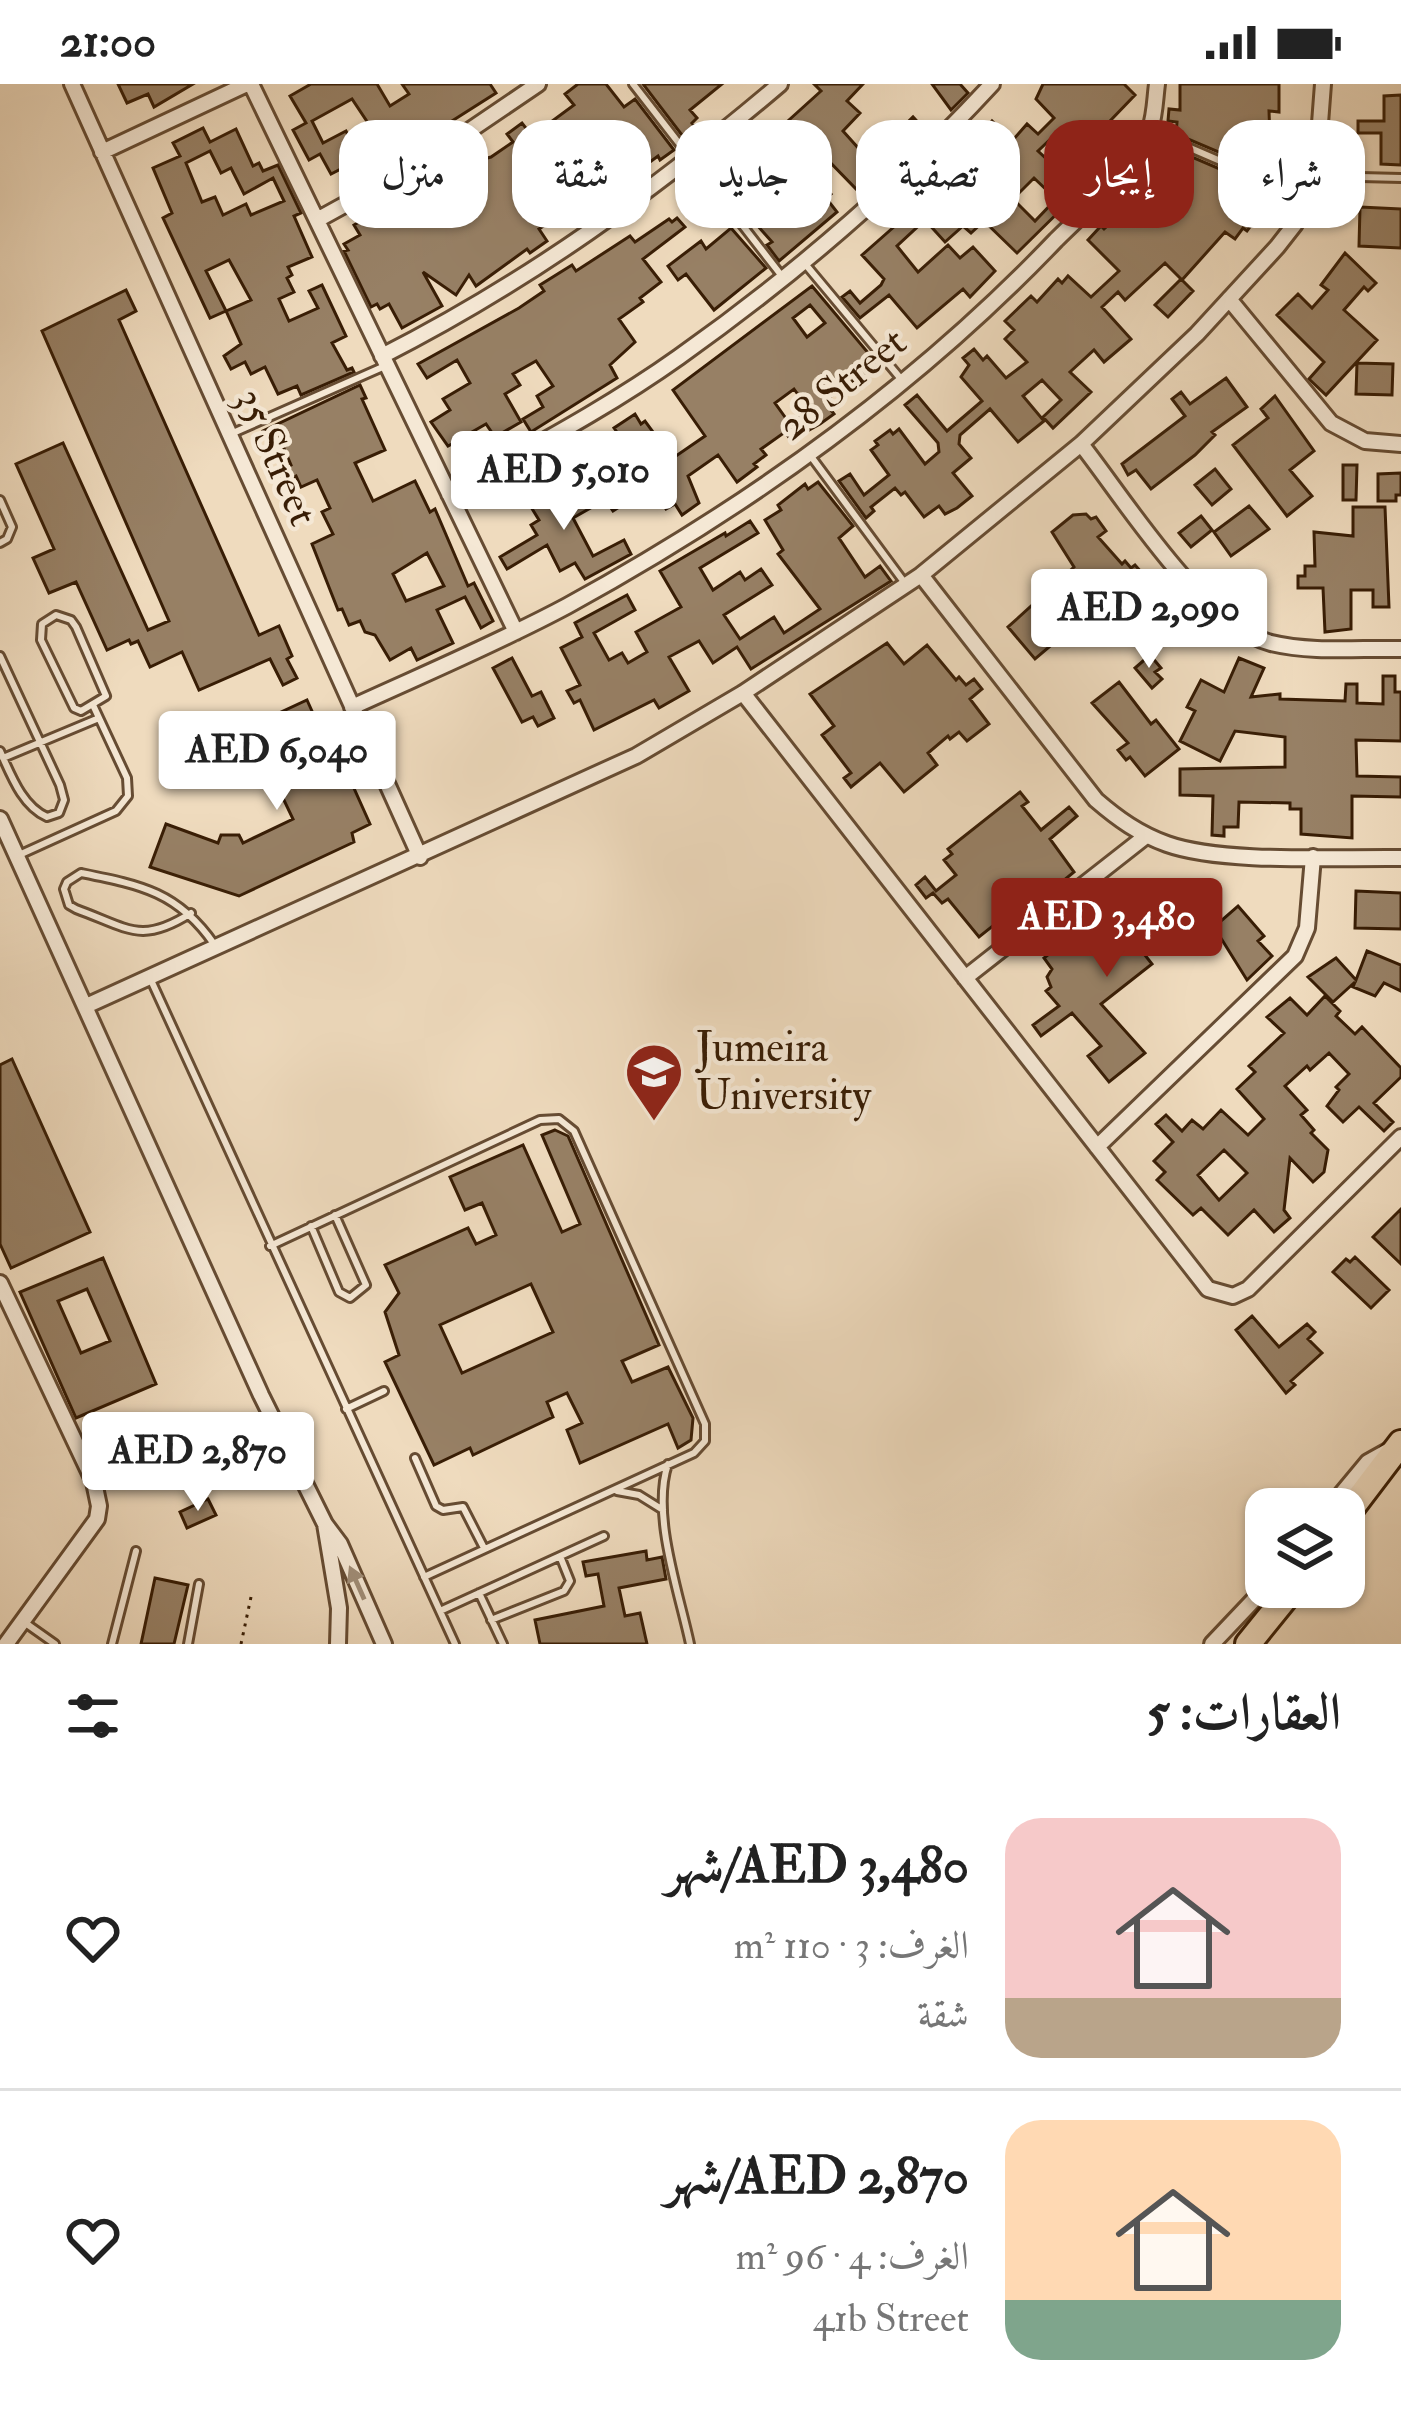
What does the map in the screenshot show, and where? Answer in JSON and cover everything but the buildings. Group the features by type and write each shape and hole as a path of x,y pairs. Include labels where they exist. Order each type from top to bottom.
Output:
{"highway":[{"path":"1365,1491 1400,1445"},
{"path":"1249,1644 1277,1608"}],"street":[{"name":"35 Street","path":"72,84 420,856"},
{"path":"102,152 249,84 516,632"},
{"path":"317,220 409,171 538,84"},
{"path":"737,120 779,84"},
{"path":"449,494 635,386 783,278 891,186 992,84"},
{"name":"28 Street","path":"1152,120 1157,84"},
{"path":"1320,120 1323,84"},
{"path":"385,361 553,259 675,171"},
{"name":"28 Street","path":"352,707 516,632 667,548 810,454 903,380 1068,228"},
{"path":"86,1006 617,766 743,692 906,586 1082,444 1229,299 1291,228"},
{"path":"1229,299 1331,423 1365,441 1401,444"},
{"path":"1082,444 1197,593 1235,628 1284,646 1401,650"},
{"path":"921,575 1096,800 1146,836 1198,851 1401,858"},
{"path":"743,692 1208,1289 1224,1296 1241,1294 1401,1138"},
{"path":"0,819 261,1395 325,1524 340,1544 384,1644"},
{"path":"965,978 1146,836"},
{"path":"1097,1148 1294,956 1310,913 1313,856"},
{"path":"0,1283 94,1482 100,1507 90,1529 6,1644"},
{"path":"0,1325 15,1317"},
{"path":"1346,1488 1368,1462 1400,1445"},
{"path":"325,1524 339,1607 338,1644"},
{"path":"1212,1644 1246,1608"}],"lane":[{"path":"633,84 675,138"},
{"path":"1365,177 1401,178"},
{"path":"744,228 783,278"},
{"path":"803,262 903,380"},
{"path":"230,435 385,361"},
{"path":"810,454 906,586"},
{"path":"0,500 12,527 0,543"},
{"path":"64,616 76,627 106,696 93,705 79,711 74,708 41,640 48,618 64,616"},
{"path":"0,656 39,743 64,800 64,807 54,816 40,815 28,803 2,754 39,743 100,718"},
{"path":"16,856 124,805 128,778 93,705"},
{"path":"191,914 158,932 140,933 69,905 64,889 73,876 89,875 158,892 191,914 217,948"},
{"path":"151,978 455,1644"},
{"path":"271,1246 540,1120 560,1119 568,1124 707,1432 701,1448 424,1577"},
{"path":"311,1226 339,1292 350,1298 365,1286 335,1215"},
{"path":"346,1409 384,1391"},
{"path":"415,1458 438,1508 464,1507 484,1548"},
{"path":"668,1464 662,1510 690,1644"},
{"path":"612,1491 639,1495 662,1510"},
{"path":"440,1611 604,1536"},
{"path":"112,1644 136,1552"},
{"path":"491,1620 564,1591 570,1581 560,1556"},
{"path":"188,1644 199,1584"},
{"path":"479,1593 503,1644"},
{"path":"24,1622 55,1644"}],"path":[{"path":"241,1644 250,1598"}],"place":[{"name":"Jumeira University","path":"654,1123"}]}
